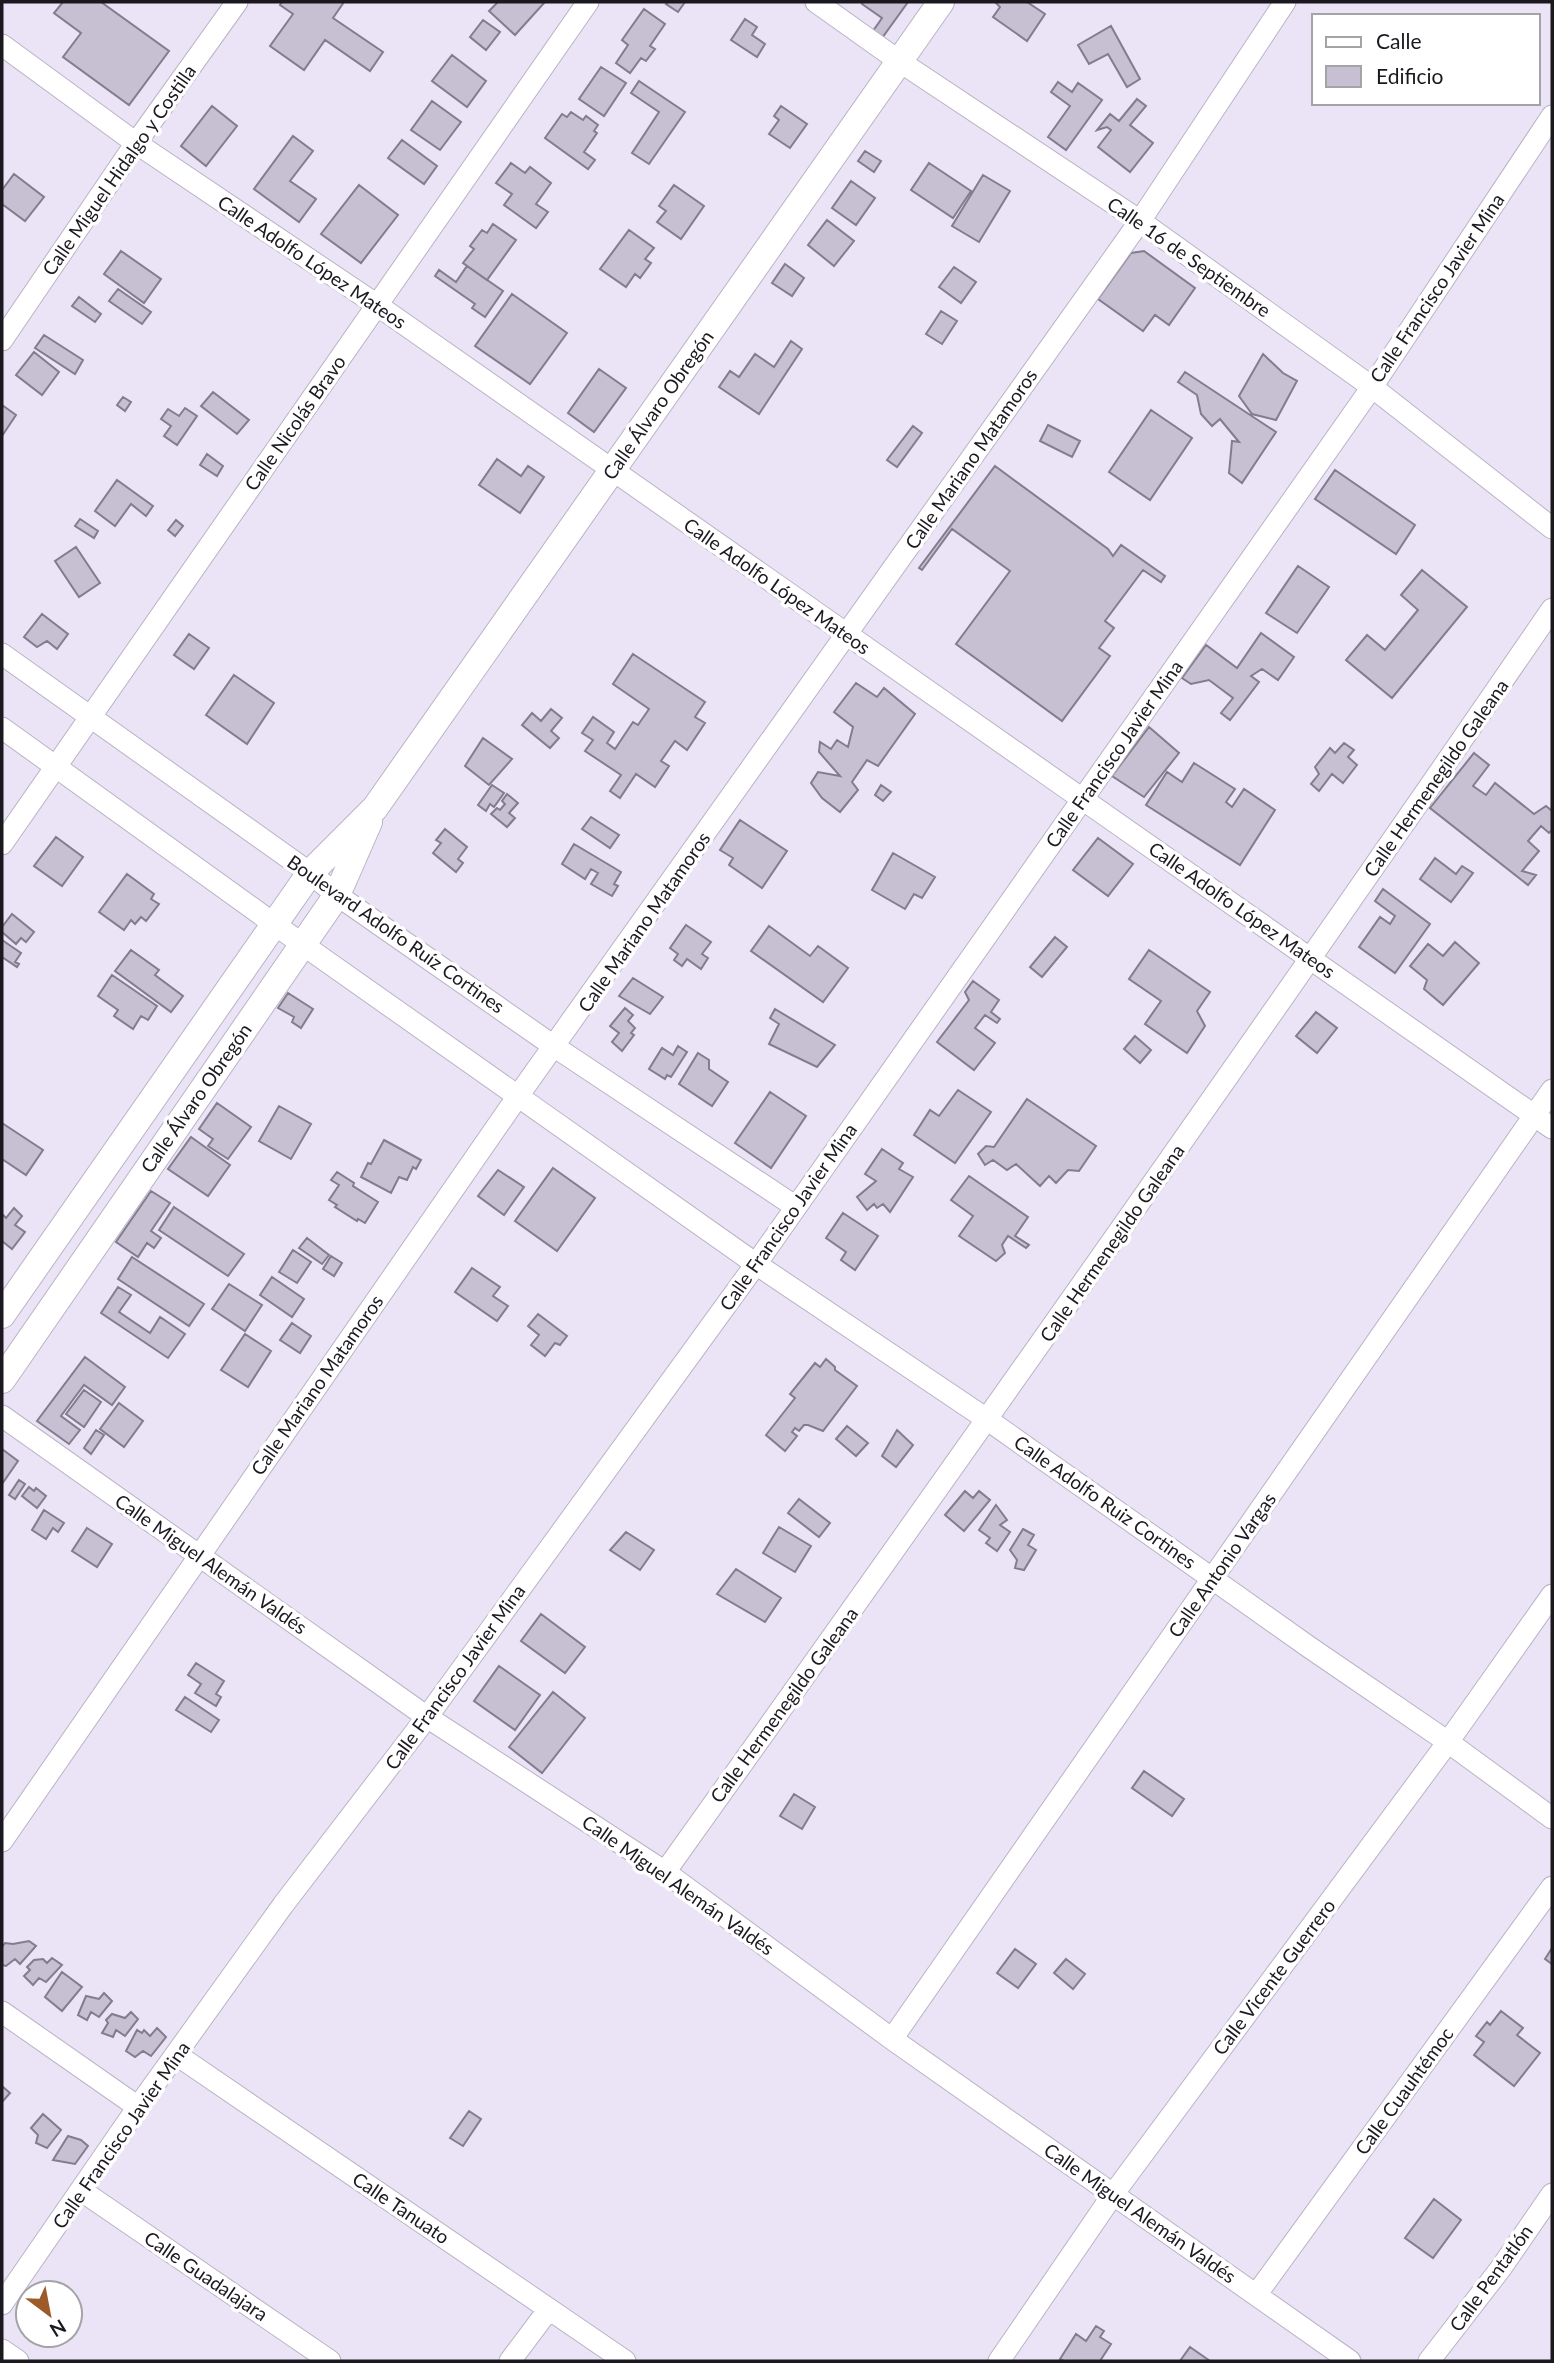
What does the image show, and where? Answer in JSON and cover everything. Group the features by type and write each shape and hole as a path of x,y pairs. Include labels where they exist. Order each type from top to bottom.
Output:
{"street":[{"name":"Calle Miguel Hidalgo y Costilla","path":"2,340 136,143 237,2"},
{"name":"Calle Nicolás Bravo","path":"2,844 588,2"},
{"name":"Calle 16 de Septiembre","path":"816,2 899,61 1140,221 1371,387 1552,528"},
{"name":"Calle Álvaro Obregón","path":"2,1315 310,873 375,808 941,2"},
{"name":"Calle Mariano Matamoros","path":"2,1841 518,1096 1140,221 1285,2"},
{"name":"Calle Adolfo López Mateos","path":"2,45 136,143 377,304 1552,1128"},
{"name":"Calle Francisco Javier Mina","path":"2,2304 138,2107 283,1905 427,1717 756,1264 1371,387 1552,116"},
{"name":"Calle Hermenegildo Galeana","path":"665,1872 988,1420 1312,959 1552,609"},
{"name":"Boulevard Adolfo Ruíz Cortines","path":"2,654 337,895 555,1047 796,1207"},
{"path":"2,728 303,944"},
{"name":"Calle Álvaro Obregón","path":"2,1380 337,895 375,808"},
{"name":"Calle Adolfo Ruiz Cortines","path":"303,944 756,1264 988,1420 1448,1742 1552,1818"},
{"name":"Calle Antonio Vargas","path":"892,2039 1552,1090"},
{"name":"Calle Miguel Alemán Valdés","path":"2,1416 427,1717 665,1872 892,2039 1350,2361"},
{"name":"Calle Vicente Guerrero","path":"999,2361 1114,2193 1448,1742 1552,1595"},
{"name":"Calle Cuauhtémoc","path":"1256,2295 1552,1887"},
{"path":"2,2012 138,2107"},
{"name":"Calle Tanuato","path":"177,2055 625,2361"},
{"name":"Calle Guadalajara","path":"82,2191 330,2361"},
{"name":"Calle Pentatlón","path":"1429,2361 1501,2267 1552,2194"},
{"path":"510,2361 548,2309"},
{"path":"2,2350 19,2361"}],"building":[{"path":"63,2 101,2 169,51 129,105 63,57 81,33 54,13"},
{"path":"282,2 344,2 333,18 383,52 370,71 325,40 304,70 270,46 293,14 280,5"},
{"path":"498,2 545,2 515,35 489,11"},
{"path":"685,2 678,12 666,4"},
{"path":"908,2 882,38 873,31 882,18 862,4"},
{"path":"995,2 1027,2 1045,14 1027,41 993,17 1000,7"},
{"path":"644,9 665,24 650,46 655,49 646,61 641,58 630,73 616,63 628,45 622,40"},
{"path":"745,19 757,27 752,35 765,44 757,57 731,40"},
{"path":"483,20 500,32 486,50 470,37"},
{"path":"1111,26 1140,79 1127,87 1108,54 1089,64 1078,45"},
{"path":"452,55 486,81 467,107 432,81"},
{"path":"601,67 626,83 604,116 579,99"},
{"path":"639,81 685,112 649,164 632,153 659,112 631,93"},
{"path":"1058,82 1072,92 1078,83 1102,100 1066,150 1048,137 1070,106 1051,92"},
{"path":"1137,99 1146,106 1130,125 1153,143 1130,172 1098,147 1111,130 1107,127 1097,130 1110,114 1119,121"},
{"path":"432,101 461,122 440,150 411,130"},
{"path":"212,106 237,126 206,166 181,146"},
{"path":"781,106 807,124 790,148 769,134 779,120 774,116"},
{"path":"571,112 583,120 586,116 598,125 594,131 597,133 584,152 595,160 588,169 545,138 562,114 567,117"},
{"path":"293,136 313,151 290,181 316,199 299,222 254,189"},
{"path":"402,140 437,166 424,184 388,158"},
{"path":"865,151 881,161 874,172 858,161"},
{"path":"511,163 525,173 530,167 551,183 536,204 548,212 536,228 504,205 512,194 496,183"},
{"path":"929,163 971,191 953,218 911,190"},
{"path":"14,174 44,197 25,221 2,204 2,190"},
{"path":"983,175 1010,191 979,242 952,226"},
{"path":"851,181 875,198 856,225 832,208"},
{"path":"359,185 398,215 361,263 321,234"},
{"path":"674,185 704,206 681,239 657,222 666,211 659,206"},
{"path":"827,220 854,241 834,266 808,245"},
{"path":"493,224 516,240 487,280 463,263 474,249 470,246 482,230 487,233"},
{"path":"629,230 654,248 645,259 651,263 640,278 635,274 626,287 600,269"},
{"path":"121,251 161,279 144,303 104,274"},
{"path":"1144,251 1195,288 1169,325 1155,315 1143,331 1098,299 1131,253"},
{"path":"785,264 804,278 792,296 772,283"},
{"path":"467,266 503,291 485,317 472,308 475,304 435,276 439,270 456,282"},
{"path":"954,267 976,282 961,303 939,287"},
{"path":"118,289 151,312 142,324 109,301"},
{"path":"512,294 567,333 530,384 475,346"},
{"path":"79,297 101,314 95,322 72,306"},
{"path":"941,311 957,321 942,344 926,334"},
{"path":"44,335 83,360 75,374 35,348"},
{"path":"791,341 802,349 759,414 719,387 730,371 739,377 755,354 774,367"},
{"path":"34,352 59,372 42,395 16,375"},
{"path":"1263,354 1283,373 1297,381 1276,420 1252,414 1239,396"},
{"path":"599,369 626,388 594,432 568,413"},
{"path":"1185,372 1276,432 1242,483 1229,473 1232,441 1239,442 1220,419 1212,426 1201,414 1197,395 1178,382"},
{"path":"213,392 249,420 237,434 201,406"},
{"path":"123,397 131,402 125,411 117,405"},
{"path":"2,405 16,415 2,436"},
{"path":"185,408 197,416 177,445 164,436 171,426 161,419 168,409 179,416"},
{"path":"1151,410 1192,438 1150,500 1109,472"},
{"path":"1048,425 1080,441 1072,457 1040,441"},
{"path":"913,426 922,433 897,467 887,460"},
{"path":"207,454 223,466 217,476 200,465"},
{"path":"497,459 521,476 528,466 544,477 520,513 479,485"},
{"path":"995,466 1108,549 1113,556 1121,545 1165,576 1161,582 1143,570 1105,621 1114,628 1099,648 1110,656 1062,721 956,644 1010,571 952,529 922,570 919,568"},
{"path":"1335,470 1415,525 1396,554 1315,499"},
{"path":"117,480 153,506 146,516 131,504 115,526 95,511"},
{"path":"80,519 98,531 94,538 75,526"},
{"path":"176,520 183,526 175,536 168,530"},
{"path":"76,547 100,583 79,597 55,561"},
{"path":"1298,566 1329,587 1297,633 1266,613"},
{"path":"1422,570 1467,607 1392,698 1346,660 1367,635 1385,650 1418,610 1401,595"},
{"path":"42,614 68,634 57,649 47,641 37,647 24,637"},
{"path":"1261,633 1294,657 1278,680 1262,669 1251,676 1259,682 1230,720 1221,713 1233,698 1209,680 1191,684 1182,678 1206,645 1237,668"},
{"path":"189,634 209,648 194,669 174,655"},
{"path":"633,654 705,702 695,717 705,723 687,750 675,741 661,761 669,766 655,787 636,774 620,798 610,791 621,775 585,751 593,740 582,733 593,717 614,732 607,743 615,749 633,722 638,725 649,709 613,684"},
{"path":"234,675 274,703 247,744 206,715"},
{"path":"856,683 877,697 884,688 915,714 878,766 867,760 852,782 858,790 840,812 822,798 811,783 818,772 840,776 819,752 820,742 831,749 837,740 848,747 853,727 834,712"},
{"path":"551,709 562,718 551,731 559,738 550,748 522,725 532,713 541,721"},
{"path":"1149,727 1179,753 1144,797 1112,776"},
{"path":"483,738 512,759 489,785 465,766"},
{"path":"1344,743 1354,750 1348,757 1357,765 1343,783 1332,774 1319,791 1311,784 1319,774 1315,767 1330,748 1335,753"},
{"path":"1474,753 1489,765 1473,786 1486,795 1495,783 1534,814 1546,806 1552,811 1552,830 1549,833 1541,826 1528,841 1539,851 1522,871 1536,875 1528,885 1430,808"},
{"path":"1194,763 1235,789 1226,802 1232,807 1244,789 1275,810 1240,865 1146,805 1167,772 1182,782"},
{"path":"492,785 504,793 494,807 490,804 486,811 478,805"},
{"path":"881,785 891,792 883,801 875,795"},
{"path":"507,794 518,803 509,813 515,818 507,827 491,814 505,804 502,801"},
{"path":"591,817 619,835 610,848 582,829"},
{"path":"740,820 787,851 762,888 729,865 733,858 720,850"},
{"path":"445,829 467,847 458,859 463,863 456,872 433,853 441,843 436,840"},
{"path":"56,837 83,857 62,886 34,866"},
{"path":"1098,838 1133,864 1108,896 1073,870"},
{"path":"574,844 621,872 614,884 618,886 612,896 591,884 598,873 591,869 585,879 562,864"},
{"path":"893,853 935,877 922,898 914,894 905,909 872,890"},
{"path":"1435,858 1456,874 1462,866 1473,873 1451,902 1420,879"},
{"path":"127,874 154,894 151,899 159,904 146,921 141,917 135,924 131,920 124,930 99,912"},
{"path":"1383,889 1430,924 1395,973 1359,947 1380,917 1390,924 1395,916 1375,901"},
{"path":"12,914 34,932 26,942 21,938 16,944 2,932 2,927"},
{"path":"686,925 711,942 702,954 708,958 701,969 687,959 682,966 674,960 678,954 670,948"},
{"path":"769,926 810,956 818,946 848,968 823,1002 751,951"},
{"path":"1055,937 1067,947 1042,977 1030,967"},
{"path":"2,940 21,953 15,962 19,964 17,967 2,957"},
{"path":"1455,942 1479,963 1443,1005 1424,989 1427,980 1410,966 1428,944 1443,956"},
{"path":"131,950 159,970 155,975 183,996 171,1012 115,971"},
{"path":"1149,950 1210,992 1197,1011 1205,1026 1187,1053 1145,1024 1161,1001 1129,979"},
{"path":"112,975 157,1006 148,1020 141,1016 133,1029 114,1016 118,1010 98,996"},
{"path":"633,978 663,997 650,1014 619,996"},
{"path":"973,981 999,1000 991,1012 1000,1019 997,1023 985,1015 975,1028 995,1043 974,1070 937,1042 969,1000 965,992"},
{"path":"288,993 313,1009 301,1028 292,1022 294,1017 278,1008"},
{"path":"625,1008 633,1015 628,1021 635,1028 631,1033 634,1035 622,1051 612,1042 619,1033 610,1026"},
{"path":"775,1009 835,1045 817,1067 769,1044 779,1024 770,1018"},
{"path":"1316,1012 1337,1028 1317,1053 1296,1036"},
{"path":"1135,1036 1151,1050 1140,1063 1124,1049"},
{"path":"678,1046 687,1052 671,1077 667,1075 665,1079 649,1069 662,1048 673,1055"},
{"path":"698,1053 709,1060 709,1069 728,1082 712,1106 679,1084"},
{"path":"958,1090 991,1112 955,1163 914,1135 930,1110 939,1116"},
{"path":"770,1092 806,1116 771,1168 735,1143"},
{"path":"1027,1099 1096,1146 1079,1171 1068,1170 1056,1183 1049,1176 1040,1186 1016,1164 1007,1170 993,1160 985,1165 978,1154 986,1146 994,1147"},
{"path":"217,1103 251,1127 228,1159 208,1146 213,1139 199,1129"},
{"path":"279,1106 311,1124 291,1159 259,1141"},
{"path":"2,1123 43,1150 26,1175 2,1159"},
{"path":"191,1137 230,1165 208,1196 168,1169"},
{"path":"384,1140 421,1160 416,1169 413,1167 407,1180 399,1177 391,1193 361,1177"},
{"path":"882,1149 903,1163 899,1169 913,1177 890,1212 883,1204 877,1208 874,1204 867,1210 857,1197 876,1181 865,1174"},
{"path":"553,1168 595,1198 557,1251 515,1221"},
{"path":"498,1170 524,1187 504,1215 478,1196"},
{"path":"337,1172 378,1202 365,1223 335,1207 337,1205 329,1200 339,1185 331,1180"},
{"path":"969,1176 1028,1217 1015,1236 1029,1245 1026,1248 1008,1236 1002,1245 1005,1253 996,1261 959,1236 973,1216 951,1200"},
{"path":"151,1191 170,1203 151,1231 161,1238 154,1248 147,1243 138,1257 116,1242"},
{"path":"174,1207 244,1254 228,1276 159,1230"},
{"path":"14,1208 22,1216 15,1225 25,1232 12,1249 2,1241 2,1214 6,1218"},
{"path":"843,1213 878,1236 855,1270 841,1260 846,1252 826,1238"},
{"path":"307,1238 329,1255 322,1264 299,1248"},
{"path":"293,1250 311,1262 297,1283 279,1272"},
{"path":"331,1256 342,1263 334,1276 323,1269"},
{"path":"132,1257 204,1304 189,1326 118,1279"},
{"path":"472,1268 500,1287 493,1296 508,1306 497,1321 455,1292"},
{"path":"272,1277 304,1299 292,1317 260,1295"},
{"path":"229,1284 262,1305 245,1331 212,1309"},
{"path":"118,1287 131,1295 119,1312 150,1333 160,1317 185,1334 168,1358 101,1313"},
{"path":"538,1314 567,1336 560,1345 555,1343 545,1356 531,1345 539,1335 528,1326"},
{"path":"292,1323 311,1336 300,1353 280,1340"},
{"path":"245,1334 271,1351 248,1387 221,1370"},
{"path":"85,1357 125,1387 112,1405 84,1385 61,1416 80,1430 69,1444 37,1421"},
{"path":"826,1359 835,1370 857,1386 823,1431 808,1425 804,1425 799,1431 795,1428 792,1432 797,1436 785,1451 766,1435 795,1398 790,1394 815,1363 820,1367"},
{"path":"84,1390 101,1402 84,1427 66,1414"},
{"path":"119,1403 143,1421 124,1447 100,1429"},
{"path":"847,1426 868,1443 856,1456 836,1439"},
{"path":"96,1430 104,1435 91,1454 84,1448"},
{"path":"897,1430 913,1445 896,1467 882,1456"},
{"path":"2,1449 18,1461 2,1484"},
{"path":"19,1480 25,1484 15,1499 9,1495"},
{"path":"29,1487 34,1491 36,1488 46,1496 37,1508 22,1496"},
{"path":"965,1491 973,1498 979,1491 990,1500 964,1531 945,1515"},
{"path":"799,1499 830,1523 819,1537 788,1513"},
{"path":"996,1505 1007,1520 1000,1525 1010,1532 997,1551 986,1543 990,1538 979,1530"},
{"path":"44,1510 64,1523 58,1532 53,1528 46,1539 32,1530"},
{"path":"779,1527 811,1546 795,1572 763,1553"},
{"path":"87,1528 112,1544 97,1567 72,1551"},
{"path":"1023,1529 1034,1535 1028,1545 1036,1550 1024,1570 1015,1568 1017,1560 1010,1550"},
{"path":"626,1532 654,1550 640,1570 610,1550"},
{"path":"736,1569 781,1598 765,1622 717,1594"},
{"path":"541,1614 585,1647 565,1673 521,1641"},
{"path":"196,1663 224,1681 216,1694 221,1697 216,1706 195,1693 201,1684 188,1675"},
{"path":"499,1666 540,1695 515,1730 474,1701"},
{"path":"553,1692 585,1718 542,1773 509,1747"},
{"path":"185,1697 219,1720 211,1732 176,1710"},
{"path":"1144,1771 1184,1799 1172,1816 1132,1788"},
{"path":"794,1794 815,1807 802,1829 780,1816"},
{"path":"29,1941 36,1946 20,1964 15,1959 6,1966 2,1965 2,1947 5,1943"},
{"path":"1552,1948 1552,1964 1545,1959"},
{"path":"1015,1949 1036,1964 1018,1988 997,1973"},
{"path":"52,1958 62,1965 46,1982 39,1978 33,1985 24,1976 30,1970 27,1967 34,1960 43,1959 47,1963"},
{"path":"1066,1959 1085,1974 1073,1989 1054,1973"},
{"path":"62,1972 82,1987 62,2011 45,1997"},
{"path":"104,1993 112,2001 99,2017 91,2012 87,2020 78,2015 86,1996 99,1999"},
{"path":"1501,2011 1523,2028 1517,2035 1540,2053 1514,2086 1474,2055 1484,2042 1476,2036 1487,2022 1490,2025"},
{"path":"131,2012 138,2019 125,2036 116,2030 113,2037 102,2033 108,2023 106,2020 112,2014 125,2018"},
{"path":"157,2028 166,2037 151,2056 143,2051 135,2057 126,2051 137,2030 142,2033 144,2030 150,2036"},
{"path":"2,2086 10,2093 2,2102"},
{"path":"469,2111 481,2119 463,2146 450,2138"},
{"path":"43,2114 61,2130 47,2148 36,2143 38,2135 31,2128"},
{"path":"68,2136 81,2140 88,2146 75,2164 53,2160"},
{"path":"1434,2199 1461,2220 1433,2258 1405,2238"},
{"path":"1096,2326 1104,2331 1100,2337 1111,2344 1100,2361 1060,2359 1076,2334 1086,2341"},
{"path":"1190,2347 1210,2361 1180,2361"}]}
